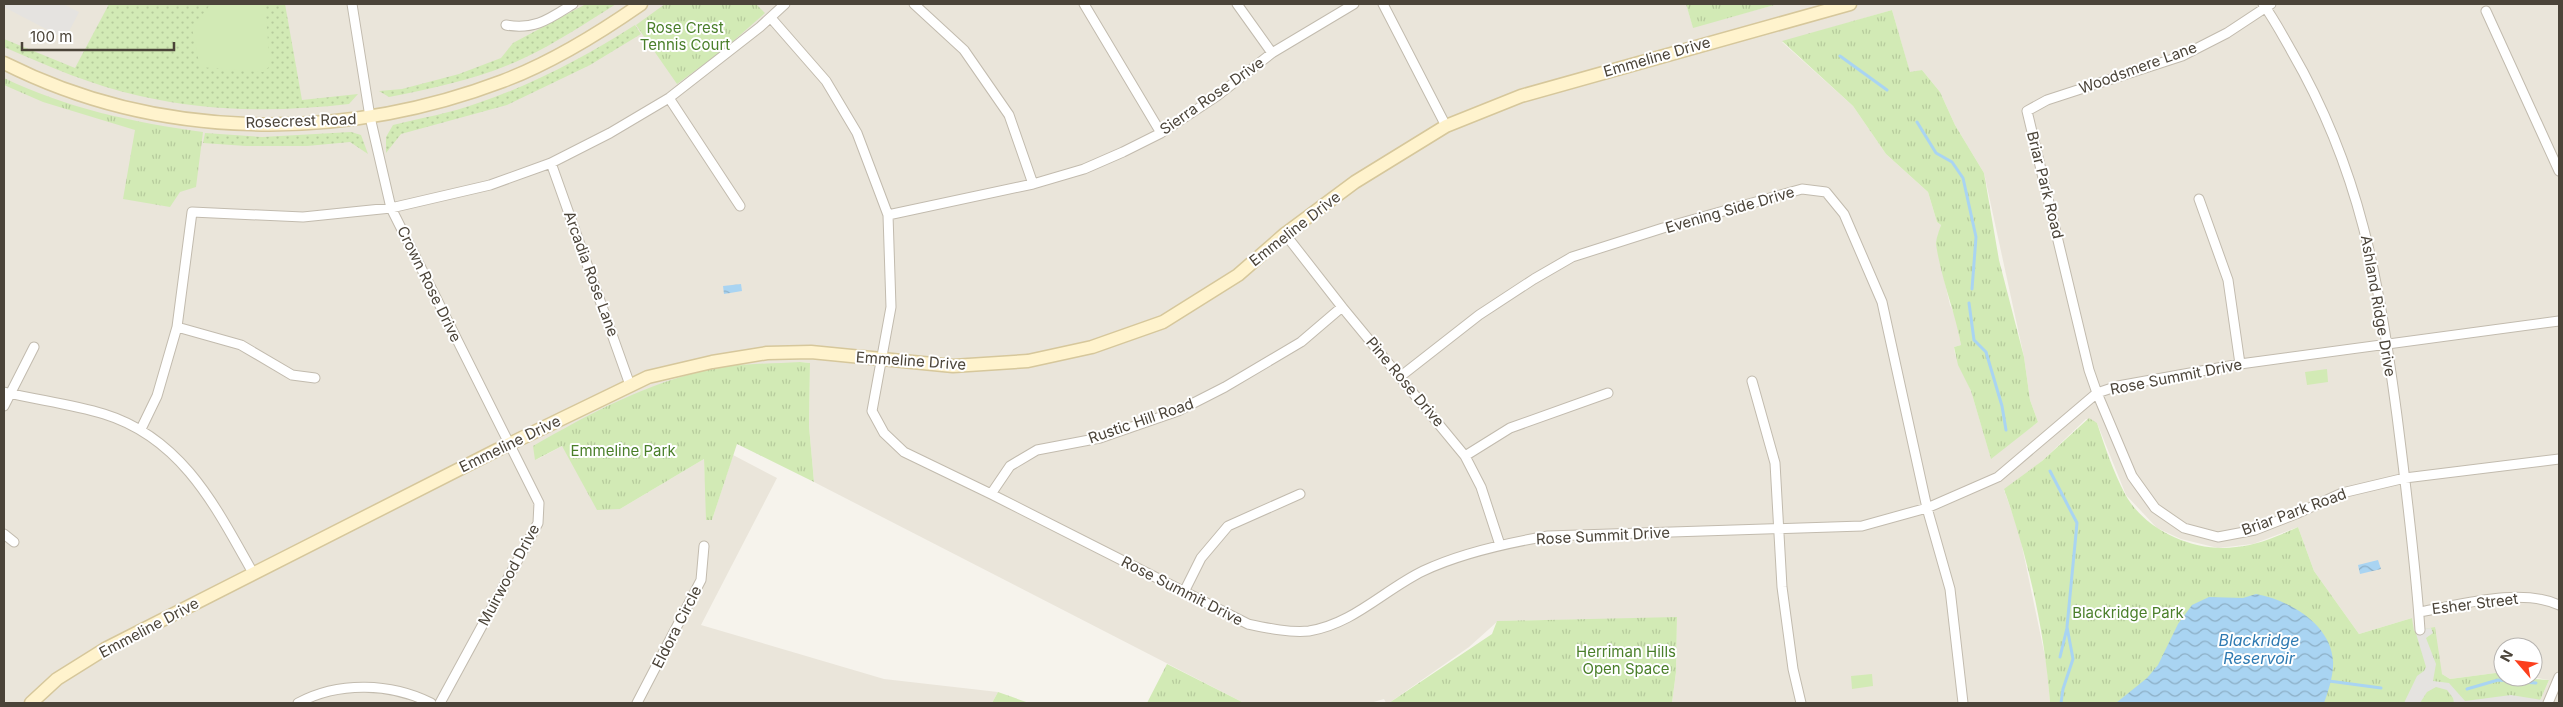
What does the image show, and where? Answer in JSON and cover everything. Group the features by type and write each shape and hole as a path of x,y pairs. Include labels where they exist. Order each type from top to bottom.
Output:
{"street":[{"name":"Crown Rose Drive","path":"352,4 370,118 391,208 508,444"},
{"path":"506,26 524,28 535,25 573,4"},
{"name":"Rosecrest Road","path":"4,63 56,86 117,106 200,121 273,125 322,123 370,118 445,101 504,80 562,54 604,30 641,4"},
{"path":"141,429 157,396 177,327 192,212 303,217 391,208 490,184 551,163 610,133 669,98 771,18 784,4"},
{"path":"914,4 964,50 1009,115 1033,184"},
{"path":"1084,4 1161,133"},
{"path":"1236,4 1272,53"},
{"name":"Sierra Rose Drive","path":"888,216 1033,184 1084,169 1161,133 1217,96 1272,53 1354,4"},
{"path":"1383,4 1446,126"},
{"name":"Emmeline Drive","path":"31,703 57,679 105,650 508,444 648,378 712,362 767,353 811,352 953,366 1028,361 1092,346 1163,322 1238,274 1285,234 1355,182 1446,126 1521,96 1850,4"},
{"name":"Woodsmere Lane","path":"2027,111 2047,100 2182,56 2227,33 2267,5"},
{"name":"Ashland Ridge Drive","path":"2267,5 2315,92 2349,173 2372,256 2388,345 2405,478 2420,630"},
{"path":"2486,11 2559,171"},
{"name":"Rose Summit Drive","path":"771,18 826,81 857,134 888,216 891,307 872,411 884,434 904,452 1248,624 1308,631 1338,624 1423,571 1500,545 1548,536 1862,526 1927,508 1998,477 2097,393 2118,386 2240,364 2559,321"},
{"path":"669,98 740,206"},
{"name":"Briar Park Road","path":"2027,111 2089,370 2097,393 2132,476 2155,508 2184,528 2218,537 2255,530 2342,493 2405,478 2559,459"},
{"name":"Arcadia Rose Lane","path":"551,163 630,385"},
{"name":"Evening Side Drive","path":"1401,376 1479,315 1572,257 1663,228 1802,189 1826,192 1844,214 1882,302 1927,508 1950,589 1963,703"},
{"path":"2199,199 2228,280 2240,364"},
{"name":"Pine Rose Drive","path":"1285,234 1342,307 1401,376 1465,456 1481,487 1500,545"},
{"name":"Rustic Hill Road","path":"991,494 1010,466 1037,450 1100,438 1178,411 1225,387 1301,342 1342,307"},
{"path":"177,327 241,345 292,375 315,378"},
{"path":"4,406 7,392 34,347"},
{"path":"1752,381 1775,463 1782,587 1801,703"},
{"path":"7,392 105,414 141,429 175,456 209,496 253,573"},
{"path":"1465,456 1510,428 1608,393"},
{"name":"Muirwood Drive","path":"440,703 538,523 539,503 508,444"},
{"path":"1184,592 1201,558 1228,526 1300,494"},
{"path":"4,534 14,542"},
{"name":"Eldora Circle","path":"637,703 702,580 704,546"},
{"name":"Esher Street","path":"2419,612 2511,597 2548,600 2559,605"},
{"path":"2548,703 2559,677"},
{"path":"298,703 331,691 360,687 389,689 415,695 431,703"}],"shaded area":[{"path":"4,4 1686,4 1693,27 1778,4 2559,4 2559,703 2539,703 2549,680 2543,679 2543,637 2493,637 2493,673 2450,679 2442,674 2413,631 2412,618 2359,634 2314,571 2298,527 2253,544 2218,548 2181,539 2157,528 2126,495 2097,423 2086,419 2042,461 2004,490 2019,532 2047,666 2050,703 1672,703 1676,672 1677,618 1498,621 1469,647 1389,703 1386,703 1384,699 1370,703 1244,703 814,482 809,426 810,363 800,362 644,390 536,460 562,446 620,509 704,459 707,520 712,520 733,455 777,478 701,625 884,679 998,692 992,703 4,703","holes":["1892,10 1910,73 1922,70 1940,92 1955,125 1984,173 2024,357 2030,400 2038,422 1991,458 1971,391 1955,354 1954,347 1961,345 1956,318 1950,305 1936,243 1941,225 1937,222 1928,192 1886,154 1853,106 1782,42"]},
{"path":"4,4 63,4 79,12 65,39 4,7"},
{"path":"2431,628 2433,633 2426,638 2436,664 2433,681 2449,683 2465,701 2511,695 2549,701 2548,703 2454,703 2447,690 2436,687 2427,692 2420,703 2404,703 2417,676 2426,667 2415,630"}],"green space":[{"path":"109,4 285,4 302,100 358,94 349,104 323,107 244,109 192,105 140,96 105,87 4,47 4,39 75,68"},
{"path":"211,4 265,4 270,66 263,72 200,67 192,28"},
{"path":"586,4 616,4 548,46 492,71 441,86 389,97 379,91 402,89 459,74 501,58 513,43"},
{"name":"Rose Crest Tennis Court","path":"665,4 756,4 765,13 722,51 677,84 636,25"},
{"path":"1686,4 1778,4 1693,28"},
{"path":"1892,10 1910,72 1922,70 1940,92 1955,125 1984,173 1999,260 2024,357 2030,400 2038,422 1991,459 1971,391 1958,365 1954,347 1961,345 1936,244 1941,225 1937,222 1928,192 1886,154 1853,106 1782,41"},
{"path":"700,16 709,29 680,51 671,38"},
{"path":"635,25 641,34 590,65 507,105 401,134 386,153 386,137 393,125 468,107 499,96 578,59"},
{"path":"4,78 52,98 101,113 203,132 196,187 180,192 170,207 123,199 135,130 43,102 4,85"},
{"path":"351,132 361,135 368,154 350,142 307,146 246,146 203,143 205,133 262,137"},
{"name":"Emmeline Park","path":"810,363 809,426 814,482 737,444 712,520 706,520 704,459 620,509 597,510 562,446 535,460 533,446 597,411 665,382 723,367"},
{"path":"2327,369 2328,382 2307,385 2305,372"},
{"name":"Blackridge Park","path":"2089,418 2097,423 2113,468 2125,494 2145,519 2158,529 2189,543 2221,548 2260,542 2298,527 2314,571 2359,634 2412,618 2414,631 2435,627 2442,674 2450,679 2493,673 2493,687 2543,687 2543,680 2549,680 2539,703 2050,703 2040,622 2021,541 2004,489 2042,461"},
{"name":"Herriman Hills Open Space","path":"1677,617 1676,672 1672,703 1389,703 1492,634 1497,621"},
{"path":"1167,664 1244,703 1147,703"},
{"path":"1872,674 1873,686 1852,689 1851,676"},
{"path":"998,692 1029,703 992,703"}],"water":[{"path":"741,284 742,291 724,294 723,286"},
{"path":"2378,560 2381,569 2360,574 2358,565"},
{"name":"Blackridge Reservoir","path":"2256,594 2269,597 2294,608 2316,625 2325,636 2333,661 2333,672 2324,703 2116,703 2147,678 2158,665 2178,624 2192,605 2209,597 2243,598"}],"waterway":[{"path":"1840,56 1887,90"},
{"path":"1917,122 1936,153 1952,162 1963,178 1976,237 1972,289"},
{"path":"1969,303 1974,340 1986,352 2002,406 2006,430"},
{"path":"2050,471 2077,523 2067,627 2073,659 2063,689 2061,703"},
{"path":"2060,657 2067,628"},
{"path":"2329,681 2381,688"},
{"path":"2467,689 2493,681"}]}
